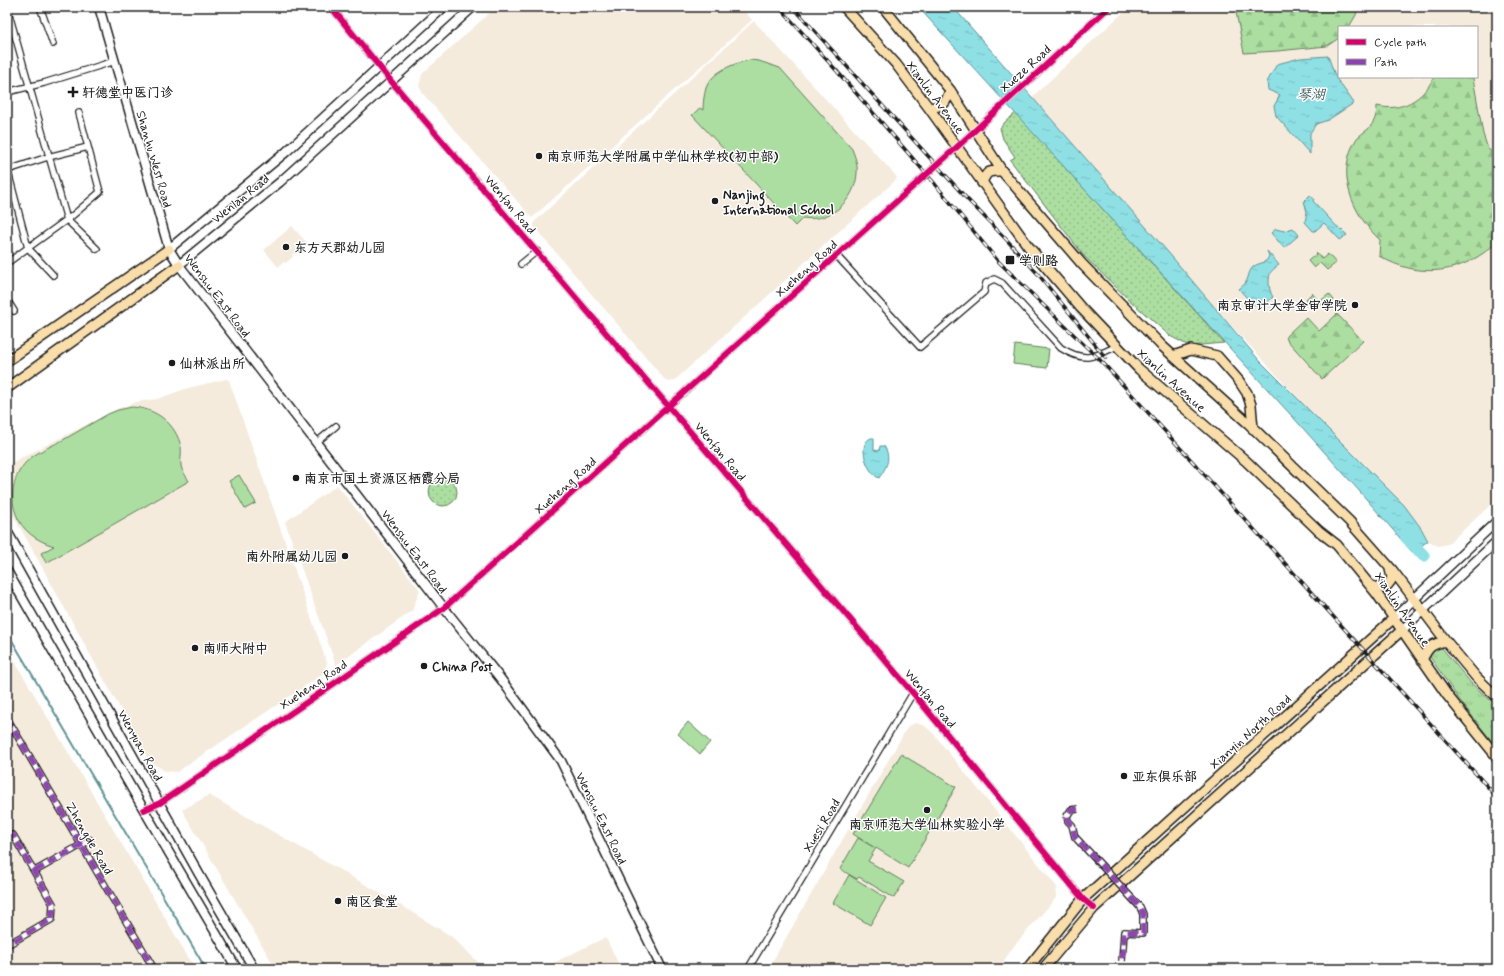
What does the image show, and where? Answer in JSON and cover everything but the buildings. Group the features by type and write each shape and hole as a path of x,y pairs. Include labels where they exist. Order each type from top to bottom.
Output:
{"main road":[{"name":"Shanhu West Road","path":"100,7 168,249"},
{"name":"Wenlan Road","path":"7,361 168,249 286,152 444,7"},
{"name":"Wenlan Road","path":"7,388 179,265 280,182 473,7"},
{"name":"Xianlin Avenue","path":"844,7 896,64 1028,246 1081,308 1139,369 1246,461 1319,531 1336,545 1370,585 1422,660 1465,718 1497,757"},
{"name":"Xianlin Avenue","path":"883,7 950,90 1002,171 1082,264 1173,356 1253,429 1349,521 1390,568 1476,677 1497,697"},
{"path":"929,108 941,106 947,100 950,90"},
{"path":"982,183 985,174 991,171 1002,171"},
{"name":"Wenshu East Road","path":"168,249 444,608 500,678 562,761 662,969"},
{"path":"1173,356 1191,350 1217,356 1247,393 1251,405 1253,429"},
{"path":"1394,618 1497,521"},
{"name":"Wenyuan Road","path":"7,532 254,969"},
{"path":"1402,630 1497,541"},
{"path":"1370,585 1380,588 1386,586 1392,578 1390,568"},
{"path":"7,571 237,969"},
{"name":"Xianyin North Road","path":"1027,969 1083,898 1394,618"},
{"name":"Xianyin North Road","path":"1043,969 1094,908 1402,630"},
{"path":"1422,660 1427,650 1434,643 1446,640"}],"street":[{"path":"7,7 28,87 67,220 96,248"},
{"path":"40,7 52,44"},
{"name":"Wenfan Road","path":"331,7 392,81 913,693 1083,898 1094,908"},
{"name":"Xueze Road","path":"957,147 1109,7"},
{"path":"7,92 115,62"},
{"path":"7,263 67,220 100,192 79,113"},
{"path":"54,275 28,248 7,169 88,147"},
{"name":"Xueheng Road","path":"144,810 160,803 444,608 957,147"},
{"path":"521,264 537,251"},
{"path":"836,255 920,347 984,292 986,283 994,279 1002,283 1061,348 1069,353 1092,357 1117,346"},
{"path":"7,300 14,311"},
{"path":"317,442 336,426"},
{"name":"Xuesi Road","path":"748,969 913,693"},
{"name":"Zhengde Road","path":"7,718 154,969"},
{"path":"1078,809 1071,810 1067,816 1068,821 1072,825 1075,837 1140,907 1143,914 1143,933 1124,932 1122,961"},
{"path":"7,835 13,835 53,904 52,918 7,945"},
{"path":"35,871 90,840"}],"shaded area":[{"name":"南京师范大学附属中学仙林学校(初中部)","path":"496,7 741,7 752,20 532,218 423,94 419,86 422,74"},
{"name":"南京审计大学金审学院","path":"1129,7 1497,7 1497,499 1448,544 1438,546 1430,542 1034,111 1033,96"},
{"name":"Nanjing International School","path":"754,21 896,176 897,179 674,381 669,382 666,381 534,227 534,222"},
{"name":"东方天郡幼儿园","path":"292,226 308,244 296,255 294,253 292,255 294,256 286,263 284,262 278,267 264,250"},
{"path":"226,379 229,380 327,663 323,674 177,772 165,771 149,761 7,504 7,465 117,409 136,402 157,399 188,388"},
{"name":"南外附属幼儿园","path":"337,485 420,590 412,611 336,665 285,522"},
{"path":"7,648 195,969 7,969"},
{"name":"南京师范大学仙林实验小学","path":"916,723 925,726 933,733 1057,887 1056,898 1014,946 998,969 768,969 908,726"},
{"path":"209,795 394,901 395,906 400,905 451,936 484,969 398,969 397,966 396,969 276,969 182,810"},
{"path":"604,938 607,940 621,969 541,969"}],"green space":[{"path":"1235,7 1358,7 1356,15 1350,26 1338,26 1338,39 1327,46 1244,53"},
{"path":"750,60 759,61 780,68 852,149 857,167 856,183 847,200 832,213 813,219 803,218 795,226 692,115 700,108 703,110 706,88 713,77 731,66"},
{"path":"1433,78 1473,78 1483,134 1488,149 1497,156 1497,242 1484,253 1456,267 1425,271 1394,264 1379,256 1380,240 1370,230 1362,218 1350,193 1347,179 1347,165 1350,151 1357,138 1369,128 1373,122 1376,116 1377,106 1403,106 1417,98"},
{"path":"1017,112 1023,121 1224,343 1189,346 1170,336 1127,298 1084,256 1010,160 1015,157 1003,139 1000,128"},
{"path":"1317,253 1322,259 1328,254 1336,263 1327,270 1320,263 1314,268 1308,261"},
{"path":"1312,293 1319,302 1314,307 1306,299"},
{"path":"1329,294 1334,300 1325,308 1319,302"},
{"path":"1337,314 1363,341 1322,379 1287,340 1286,336 1306,317 1319,331"},
{"path":"1015,345 1049,349 1047,368 1013,364"},
{"path":"132,407 149,410 163,418 169,424 178,438 181,447 181,467 189,481 46,563 41,553 54,546 36,538 26,530 16,514 13,490 18,475 27,461 36,454 108,414"},
{"path":"239,475 256,503 245,509 229,481"},
{"path":"443,478 453,482 457,492 453,502 443,506 433,502 429,492 433,482"},
{"path":"1439,647 1442,648 1471,683 1497,706 1497,748 1458,698 1430,657 1429,653"},
{"path":"688,722 710,742 700,754 678,734"},
{"path":"901,754 956,787 908,868 876,848 868,861 904,882 894,898 859,877 857,879 840,869 858,838 875,848 853,834"},
{"path":"849,875 886,898 870,925 833,903"}],"water":[{"path":"918,7 953,7 1167,251 1259,360 1404,505 1421,528 1428,541 1412,552 1300,425"},
{"name":"琴湖","path":"1328,56 1336,78 1354,103 1328,120 1316,124 1310,133 1310,154 1276,116 1274,106 1280,95 1268,90 1267,82 1277,64 1300,58"},
{"path":"1310,195 1314,199 1313,201 1341,231 1342,230 1347,235 1340,240 1324,223 1313,231 1305,222 1307,212 1304,201"},
{"path":"1293,228 1299,235 1284,248 1271,233 1276,229 1284,231"},
{"path":"1267,251 1279,265 1271,272 1269,277 1270,289 1273,297 1260,309 1256,303 1253,305 1239,289 1247,280 1253,267 1267,260 1269,256"},
{"path":"871,438 874,438 874,450 879,451 880,446 884,446 888,455 886,467 879,478 871,471 865,459 864,446"}],"waterway":[{"path":"1406,537 1424,556"},
{"path":"7,632 206,969"}],"railway":[{"path":"779,7 935,184 998,261 1103,363 1497,797"},
{"path":"793,7 968,200 1038,274 1106,358"}],"marked path":[{"path":"7,718 154,969"},
{"path":"1078,809 1071,810 1067,816 1068,821 1072,825 1075,837 1140,907 1143,914 1143,933 1124,932 1122,961"},
{"path":"7,835 13,835 53,904 52,919 7,945"},
{"path":"35,871 90,840"}],"cycle path":[{"path":"331,7 391,81 913,693 1083,899 1094,908"},
{"path":"144,810 160,803 444,608 957,147 1109,7"}],"place":[{"name":"轩德堂中医门诊","path":"73,92"},
{"name":"南京师范大学附属中学仙林学校(初中部)","path":"539,156"},
{"name":"Nanjing International School","path":"715,201"},
{"name":"东方天郡幼儿园","path":"286,247"},
{"name":"学则路","path":"1010,260"},
{"name":"南京审计大学金审学院","path":"1355,305"},
{"name":"仙林派出所","path":"172,363"},
{"name":"南京市国土资源区栖霞分局","path":"296,478"},
{"name":"南外附属幼儿园","path":"345,556"},
{"name":"南师大附中","path":"195,648"},
{"name":"China Post","path":"424,666"},
{"name":"亚东俱乐部","path":"1124,776"},
{"name":"南京师范大学仙林实验小学","path":"927,810"},
{"name":"南区食堂","path":"338,901"}]}
